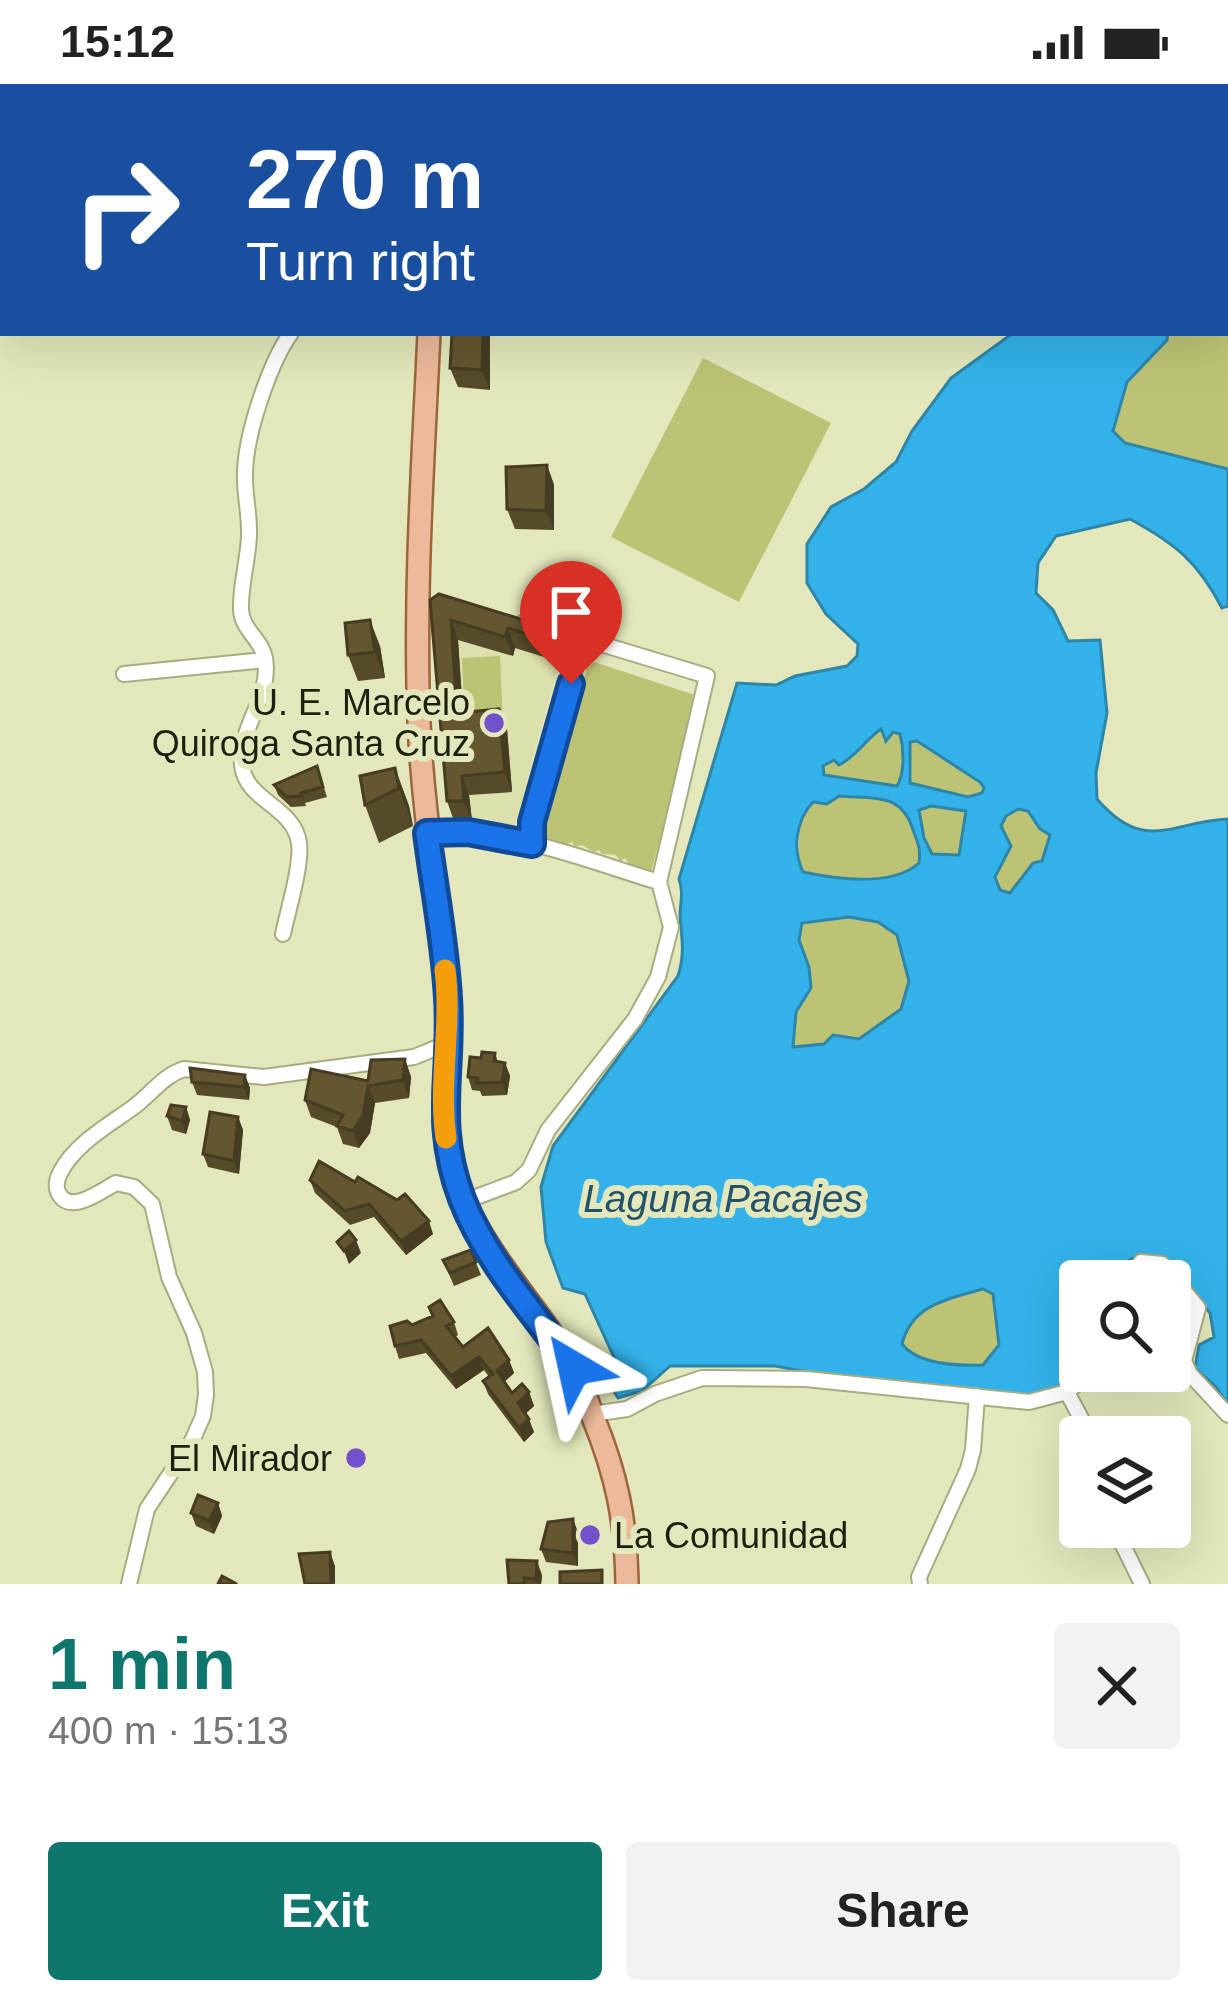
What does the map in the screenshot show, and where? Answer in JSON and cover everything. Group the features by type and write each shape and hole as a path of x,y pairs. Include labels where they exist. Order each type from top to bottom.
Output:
{"main road":[{"path":"429,336 427,591 419,726 448,1000 443,1118 463,1202 493,1258 574,1368 614,1470 625,1515 627,1584"}],"street":[{"path":"284,934 300,846 294,827 271,802 252,791 242,771 241,752 262,701 265,660 241,611 250,526 244,467 267,383 290,336"},
{"path":"463,1202 516,1182 529,1170 548,1130 635,1019 658,977 670,927 659,882 707,676 500,613"},
{"path":"532,844 532,822 584,638"},
{"path":"124,674 265,660"},
{"path":"427,833 468,832 532,844 659,882"},
{"path":"129,1584 147,1509 203,1416 205,1372 169,1277 146,1194 116,1183 80,1202 69,1202 59,1195 56,1185 62,1169 108,1122 128,1112 172,1072 293,1075 414,1057 448,1042"},
{"path":"1191,1299 1198,1308 1191,1334"},
{"path":"1191,1375 1228,1415"},
{"path":"592,1414 627,1409 702,1378 806,1379 1029,1402 1066,1392 1079,1416"},
{"path":"920,1584 974,1450 977,1396"},
{"path":"1124,1548 1142,1584"}],"shaded area":[{"path":"1168,336 1228,336 1228,469 1125,443 1113,431 1127,382"},
{"path":"703,358 831,423 739,602 611,537"},
{"name":"U. E. Marcelo Quiroga Santa Cruz","path":"446,613 563,649 513,831 454,822 447,751"},
{"path":"500,656 503,725 465,727 462,658"},
{"path":"594,662 701,697 650,875 634,871 625,858 620,861 616,855 575,847 572,842 560,848 544,837 587,668"},
{"path":"882,729 899,734 901,740 897,786 824,775 822,767"},
{"path":"910,741 959,767 985,788 982,794 968,797 909,783"},
{"path":"839,796 883,800 900,808 917,840 919,863 879,878 802,872 803,814 811,805"},
{"path":"931,806 966,811 960,855 932,854 919,810"},
{"path":"1018,809 1029,811 1050,834 1042,861 1033,864 1010,893 999,890 995,877 1011,847 1001,826 1005,816"},
{"path":"849,917 878,922 897,935 909,981 901,1009 859,1039 833,1035 825,1044 792,1047 796,1012 811,988 799,940 801,923"},
{"path":"926,1022 930,1044 918,1058 896,1065 872,1053"},
{"path":"984,1289 993,1294 999,1345 983,1365 928,1360 902,1344 914,1320 933,1305"}],"water":[{"name":"Laguna Pacajes","path":"1009,336 1168,336 1127,382 1113,431 1125,443 1228,469 1228,606 1222,608 1184,556 1130,519 1056,536 1038,563 1036,593 1053,610 1068,641 1100,640 1107,713 1096,773 1097,799 1114,816 1145,830 1228,819 1228,1405 1195,1368 1199,1345 1214,1337 1210,1313 1191,1291 1191,1260 1137,1256 1130,1260 1059,1260 1059,1386 1044,1397 866,1383 775,1366 670,1366 642,1391 618,1398 604,1375 616,1362 585,1294 563,1288 546,1242 541,1187 553,1146 678,976 682,961 679,879 737,683 776,685 795,676 847,666 857,656 858,644 826,614 807,583 807,544 831,507 864,489 896,462 951,378","holes":["881,729 886,741 893,732 900,734 903,761 897,786 824,775 823,766 846,761","917,741 980,782 982,793 968,797 910,783 910,742","839,796 873,798 900,808 912,827 919,863 908,871 879,878 803,872 798,854 803,817 813,802 827,804","931,806 966,811 959,855 932,854 919,810","1018,809 1028,811 1050,835 1042,861 1033,863 1010,893 1000,890 995,877 1011,846 1001,826","849,917 878,922 897,935 909,981 901,1009 859,1039 833,1035 824,1044 793,1047 796,1012 811,988 799,940 802,923","983,1289 993,1294 999,1345 983,1365 928,1360 902,1344 914,1320 933,1305"]}],"building":[{"path":"452,336 483,336 482,370 450,368"},
{"path":"547,465 546,511 507,509 506,467"},
{"path":"439,594 540,625 536,637 508,628 505,637 451,620 457,713 499,709 505,772 462,776 464,801 447,801 430,600"},
{"path":"370,620 375,652 348,655 345,623"},
{"path":"317,766 323,787 287,797 274,785"},
{"path":"395,768 399,788 365,805 360,776"},
{"path":"482,1052 495,1053 494,1061 505,1063 502,1082 477,1083 478,1078 468,1077 470,1057 481,1058"},
{"path":"405,1059 403,1080 368,1086 363,1115 353,1131 337,1126 343,1115 305,1100 311,1069 368,1081 371,1060"},
{"path":"190,1068 245,1075 244,1087 192,1082"},
{"path":"171,1105 186,1107 182,1121 167,1116"},
{"path":"210,1112 238,1117 234,1161 203,1154"},
{"path":"319,1161 397,1200 405,1194 429,1221 401,1241 369,1204 345,1211 310,1180"},
{"path":"349,1231 356,1240 344,1251 337,1242"},
{"path":"471,1250 476,1262 450,1273 443,1260"},
{"path":"440,1300 454,1322 446,1326 463,1347 488,1328 509,1360 497,1371 512,1393 522,1384 529,1392 518,1403 529,1419 519,1428 483,1381 493,1374 479,1357 451,1376 421,1340 395,1346 390,1326 407,1321 412,1325 433,1316 429,1307"},
{"path":"198,1495 218,1503 209,1521 191,1513"},
{"path":"573,1519 573,1553 541,1549 548,1522"},
{"path":"330,1552 331,1584 305,1584 299,1554"},
{"path":"507,1560 537,1561 536,1579 509,1584"},
{"path":"602,1570 602,1584 560,1584 560,1572"}],"slow traffic":[{"path":"445,970 446,1138"}],"place":[{"name":"U. E. Marcelo Quiroga Santa Cruz","path":"494,723"},
{"name":"El Mirador","path":"356,1458"},
{"name":"La Comunidad","path":"590,1535"}],"route":[{"path":"571,684 532,822 532,844 468,832 427,833 448,1000 443,1118 449,1155 463,1202 493,1258 574,1368"}]}
